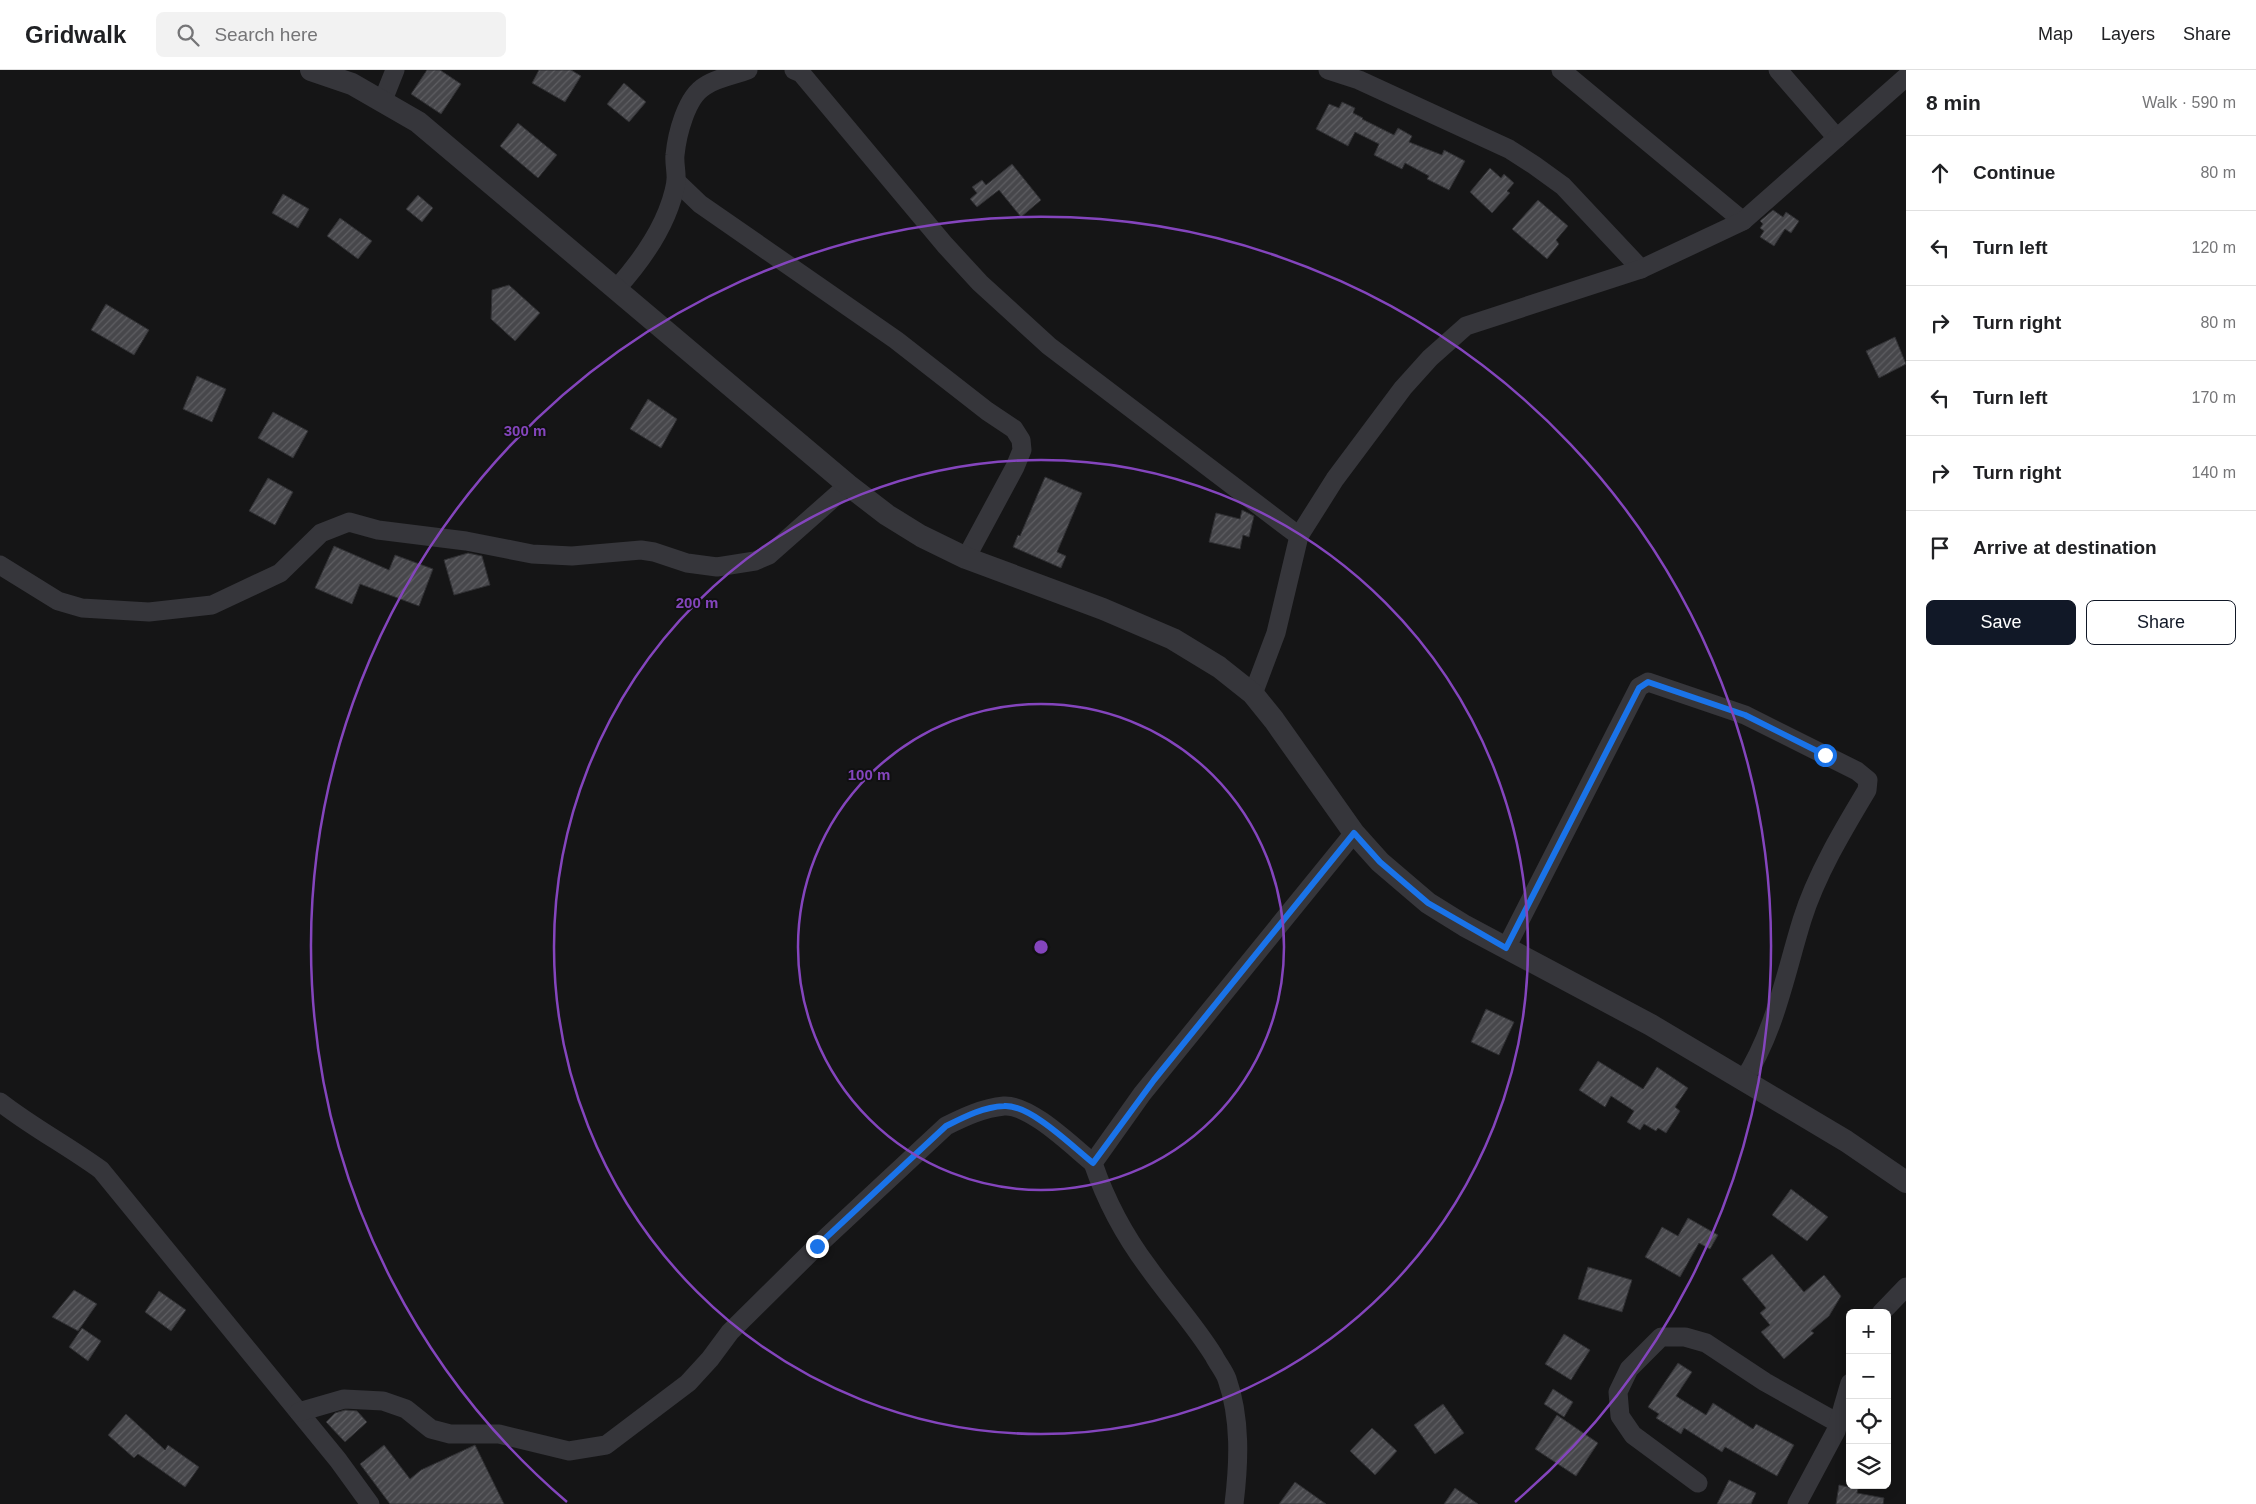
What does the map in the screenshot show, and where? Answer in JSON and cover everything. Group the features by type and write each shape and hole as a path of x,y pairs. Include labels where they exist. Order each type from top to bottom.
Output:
{"street":[{"path":"311,70 352,84 383,100 418,122 617,288 848,485 887,515 914,532 966,558 1103,609 1173,639 1219,667 1253,694 1274,720 1354,833 1380,862 1428,903 1506,948 1651,1026 1846,1141 1906,1182"},
{"path":"383,100 395,70"},
{"path":"617,288 652,242 664,220 676,181 677,137 689,105 704,86 748,70"},
{"path":"794,70 801,73 945,245 980,283 1049,346 1299,536"},
{"path":"1328,70 1359,80 1509,149 1563,186 1640,269"},
{"path":"1561,70 1743,221"},
{"path":"1778,70 1837,138"},
{"path":"1253,694 1276,633 1299,536 1335,479 1403,388 1430,358 1466,326 1640,269 1743,221 1906,77"},
{"path":"676,181 700,204 896,340 987,411 1014,429 1021,440 1022,450 1015,467 966,558"},
{"path":"0,565 58,601 82,608 149,612 212,605 280,573 322,533 349,522 378,530 466,541 532,554 572,556 641,550 654,552 687,563 718,567 755,561 769,555 848,485"},
{"path":"1506,948 1639,688 1648,682 1745,715 1857,771 1868,780 1867,790 1802,918 1769,1030 1757,1060 1743,1081"},
{"path":"1093,1163 1142,1094 1354,833"},
{"path":"0,1102 25,1121 68,1145 102,1170 299,1412 370,1504"},
{"path":"299,1412 344,1399 383,1401 406,1409 431,1429 450,1434 500,1434 569,1451 606,1445 688,1383 710,1359 730,1332 817,1246 946,1126 971,1114 1004,1106 1016,1107 1040,1118 1093,1163 1104,1196 1123,1230 1147,1267 1197,1328 1226,1378 1236,1408 1238,1469 1234,1504"},
{"path":"1885,1309 1906,1287"},
{"path":"1698,1482 1633,1435 1620,1416 1618,1392 1629,1369 1661,1337 1686,1337 1706,1343 1765,1382 1838,1423"},
{"path":"1797,1504 1824,1455 1838,1423 1846,1396"}],"building":[{"path":"427,70 440,70 461,84 441,114 411,94"},
{"path":"539,70 571,70 581,76 565,102 532,83"},
{"path":"624,83 646,102 629,122 607,104"},
{"path":"1342,102 1355,108 1353,113 1362,119 1394,135 1398,128 1412,136 1409,142 1442,155 1444,150 1465,161 1449,190 1427,179 1429,176 1405,163 1402,169 1374,155 1379,144 1355,132 1348,146 1316,129 1329,104 1339,108"},
{"path":"518,123 557,155 538,178 500,146"},
{"path":"1012,164 1041,200 1021,217 999,190 977,207 970,199 977,193 972,187 982,180 986,185"},
{"path":"1490,168 1501,178 1504,174 1514,183 1507,191 1510,193 1492,213 1470,192"},
{"path":"283,194 309,209 298,228 272,213"},
{"path":"418,195 433,208 422,222 406,209"},
{"path":"1538,200 1568,226 1556,240 1559,244 1547,259 1512,229"},
{"path":"1773,210 1783,217 1786,212 1799,221 1791,233 1785,229 1774,246 1760,237 1764,231 1760,228 1763,224 1760,221"},
{"path":"340,218 372,241 358,259 327,236"},
{"path":"509,285 540,313 515,341 491,319 492,290"},
{"path":"106,304 149,330 134,355 91,330"},
{"path":"1895,337 1906,364 1879,378 1866,351"},
{"path":"197,376 226,389 212,422 183,409"},
{"path":"648,399 677,419 661,448 630,429"},
{"path":"273,412 308,431 293,458 258,438"},
{"path":"1045,477 1082,493 1057,552 1066,556 1061,568 1013,547 1018,535 1020,536"},
{"path":"268,478 293,492 275,525 249,511"},
{"path":"1242,510 1254,516 1249,537 1243,535 1240,549 1209,542 1216,513 1240,519"},
{"path":"334,546 389,570 395,555 433,569 419,606 360,584 352,604 315,588"},
{"path":"468,553 482,556 490,585 454,595 444,560"},
{"path":"1486,1009 1514,1022 1499,1055 1471,1042"},
{"path":"1598,1061 1643,1089 1657,1067 1688,1088 1675,1107 1680,1111 1666,1133 1658,1128 1656,1131 1644,1124 1640,1130 1627,1122 1634,1111 1611,1096 1605,1107 1579,1090"},
{"path":"1791,1189 1828,1217 1807,1241 1772,1215"},
{"path":"1688,1218 1718,1235 1710,1249 1699,1243 1680,1277 1645,1257 1662,1227 1678,1236"},
{"path":"1772,1254 1804,1292 1824,1275 1841,1296 1829,1316 1811,1331 1814,1333 1784,1359 1761,1332 1770,1325 1760,1313 1766,1308 1742,1279"},
{"path":"1588,1267 1632,1280 1622,1312 1578,1299"},
{"path":"74,1290 97,1304 78,1331 52,1317"},
{"path":"159,1291 186,1310 171,1331 145,1312"},
{"path":"82,1328 101,1341 88,1361 69,1347"},
{"path":"1564,1334 1590,1350 1571,1380 1545,1364"},
{"path":"1678,1363 1692,1372 1676,1396 1706,1415 1713,1403 1753,1429 1756,1424 1794,1445 1777,1476 1725,1447 1722,1452 1684,1428 1681,1434 1656,1418 1659,1414 1648,1407"},
{"path":"1553,1389 1573,1402 1564,1417 1544,1404"},
{"path":"1443,1404 1464,1433 1435,1454 1414,1425"},
{"path":"345,1410 357,1411 367,1422 345,1442 326,1422 335,1413"},
{"path":"126,1414 165,1450 168,1445 199,1467 185,1487 138,1454 134,1458 108,1435"},
{"path":"1557,1415 1598,1443 1576,1476 1535,1449"},
{"path":"1372,1428 1397,1451 1375,1475 1350,1451"},
{"path":"384,1445 410,1479 421,1470 475,1445 504,1504 390,1504 360,1464"},
{"path":"1729,1480 1756,1493 1751,1504 1717,1504"},
{"path":"1295,1482 1326,1504 1279,1504"},
{"path":"1839,1485 1846,1486 1846,1489 1858,1489 1857,1493 1884,1498 1883,1504 1836,1504"},
{"path":"1455,1488 1478,1504 1444,1504"}],"route":[{"path":"817,1246 946,1126 971,1114 1004,1106 1016,1107 1040,1118 1068,1144 1093,1163 1142,1094 1244,966 1354,833 1380,862 1428,903 1506,948 1540,885 1639,688 1648,682 1719,704 1825,755"}]}
